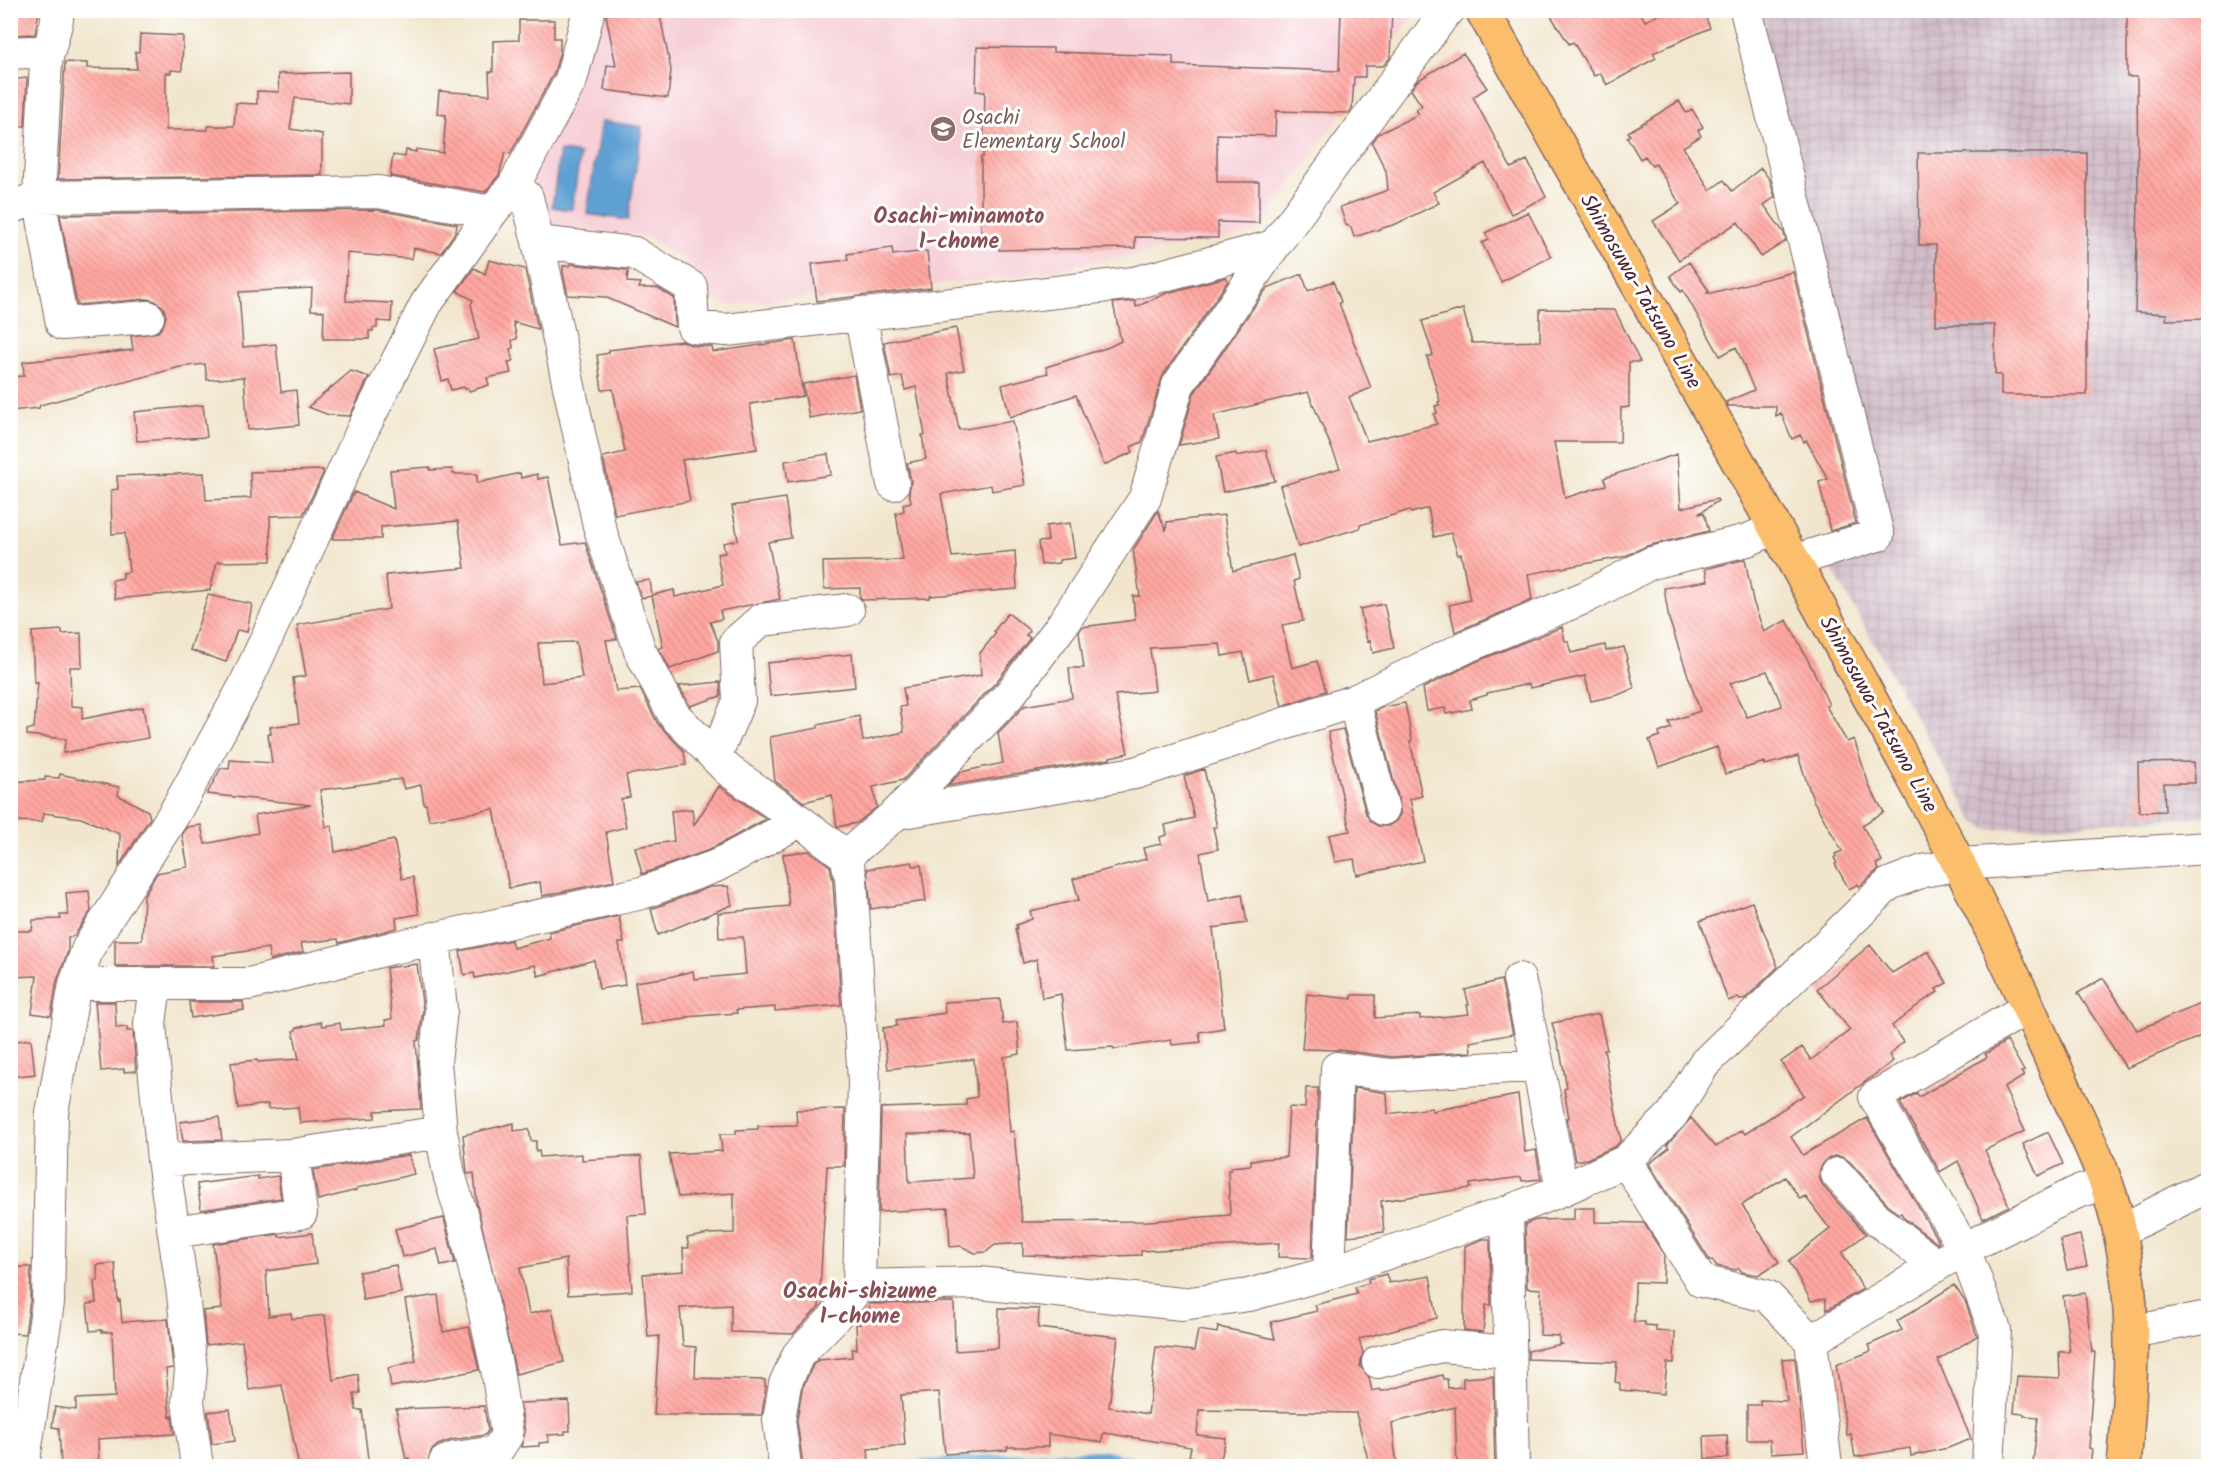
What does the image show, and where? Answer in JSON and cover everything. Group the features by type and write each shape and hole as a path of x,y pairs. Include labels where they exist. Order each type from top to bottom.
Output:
{"main road":[{"name":"Shimosuwa-Tatsuno Line","path":"1482,10 1796,562 1960,864 2029,1007 2106,1183 2120,1230 2128,1279 2132,1332 2130,1399 2124,1467"}],"street":[{"path":"57,10 57,20 46,62 25,203 62,324 148,317"},
{"path":"23,1467 48,1303 52,1113 75,984 88,948 174,814 244,687 364,428 426,304 514,185 571,80 589,10"},
{"path":"846,856 897,813 1011,693 1062,625 1146,498 1178,386 1274,246 1449,10"},
{"path":"1746,10 1878,535 1796,562"},
{"path":"10,53 49,51"},
{"path":"514,185 527,197 599,526 640,651 674,715 728,770 846,856 851,878 864,1081 860,1286 833,1319 798,1355 785,1384 779,1420 785,1467"},
{"path":"25,203 378,192 492,212"},
{"path":"538,242 634,253 691,287 693,327 726,330 1134,283 1274,246"},
{"path":"861,313 893,484"},
{"path":"897,813 1136,773 1354,701 1468,646 1586,597 1651,563 1748,540 1775,528"},
{"path":"715,758 739,701 736,642 760,620 848,609"},
{"path":"1354,701 1383,809"},
{"path":"75,984 249,984 434,939 642,893 716,866 800,821"},
{"path":"860,1286 978,1283 1182,1304 1249,1295 1329,1273 1508,1212 1626,1161 1672,1115 1704,1064 1889,884 1923,871 1960,864 2208,848"},
{"path":"434,939 441,1010 435,1062 441,1132 449,1174 463,1220 497,1369 507,1435 496,1452 455,1458 445,1462 444,1467"},
{"path":"1519,979 1562,1190"},
{"path":"155,984 150,1024 163,1160 183,1294 191,1370 188,1401 196,1467"},
{"path":"1988,1467 1995,1330 1964,1249 1875,1096 2029,1007"},
{"path":"1329,1273 1338,1068 1391,1075 1538,1065"},
{"path":"163,1160 293,1155 441,1132"},
{"path":"174,1232 301,1213 293,1155"},
{"path":"1626,1161 1701,1281 1767,1296 1811,1341 1826,1467"},
{"path":"1837,1174 1880,1222 1936,1265"},
{"path":"1811,1341 1964,1249 2075,1193 2106,1183"},
{"path":"2120,1230 2208,1186"},
{"path":"1508,1212 1513,1467"},
{"path":"2132,1332 2208,1317"},
{"path":"1378,1362 1442,1346 1510,1352"}],"shaded area":[{"name":"Osachi Elementary School","path":"601,11 1416,11 1256,233 1013,277 729,305 703,294 686,262 650,238 544,225 530,165"},
{"path":"1754,11 2208,11 2208,816 1988,830 1974,821 1828,562 1889,544"}],"water":[{"path":"601,121 642,127 628,220 587,214"},
{"path":"560,151 580,154 572,210 552,207"}],"building":[{"path":"10,10 39,10 35,34 10,35"},
{"path":"615,10 659,10 671,70 668,98 604,90 607,65 616,66 606,15 616,13"},
{"path":"1341,10 1392,10 1390,58 1383,66 1365,66 1365,77 1354,77 1352,109 1349,113 1276,111 1275,136 1217,134 1217,182 1259,182 1259,223 1218,222 1218,238 1135,237 1135,248 999,250 999,245 981,245 981,157 983,157 985,92 976,91 977,47 1053,48 1053,52 1173,56 1173,65 1339,71"},
{"path":"1547,10 1639,10 1645,21 1669,10 1703,10 1710,28 1653,53 1656,58 1607,85 1600,73 1594,76 1573,42 1569,44"},
{"path":"2127,10 2208,10 2208,319 2166,320 2167,314 2135,312 2138,202 2137,77 2127,77"},
{"path":"519,20 554,20 554,38 560,38 560,52 554,73 510,154 505,153 499,175 485,192 390,176 393,155 405,157 406,150 416,152 416,149 443,153 446,115 437,114 439,91 490,95 489,72 493,72 493,41 519,40"},
{"path":"140,34 183,36 182,71 171,70 171,73 166,73 166,130 208,130 208,126 234,126 236,103 257,104 257,91 279,92 278,74 349,72 349,104 295,98 290,129 322,134 322,175 58,179 65,62 87,63 87,68 137,69 135,52 139,52"},
{"path":"1463,53 1487,88 1473,97 1511,168 1527,160 1546,197 1511,214 1485,163 1433,192 1439,203 1396,224 1354,237 1351,227 1346,225 1340,207 1388,190 1386,171 1372,143 1378,134 1419,114 1416,110 1422,106 1411,90 1417,81"},
{"path":"27,78 25,126 10,127 10,80"},
{"path":"1679,101 1686,113 1692,109 1703,127 1698,130 1701,136 1683,147 1710,190 1724,180 1732,191 1761,168 1770,180 1775,197 1764,205 1784,233 1786,241 1761,257 1738,222 1679,260 1653,221 1680,204 1656,164 1652,166 1645,156 1640,159 1627,137 1630,135 1628,132"},
{"path":"1918,153 2087,153 2087,395 2001,395 2001,375 1995,375 1995,325 1936,325 1936,245 1919,245"},
{"path":"377,210 457,224 456,231 441,253 414,248 412,259 347,253 346,301 392,303 391,322 377,321 377,328 369,331 369,339 323,339 324,311 311,310 312,288 239,292 243,347 276,344 281,392 296,390 299,425 248,430 244,377 207,380 205,364 180,367 40,405 39,408 10,411 10,377 24,376 23,362 133,350 131,336 158,332 164,324 166,316 163,307 147,299 77,305 60,215"},
{"path":"1528,212 1551,257 1501,282 1482,243 1489,240 1485,233"},
{"path":"892,248 893,255 927,251 931,288 817,301 812,264 848,260 847,254"},
{"path":"489,260 525,269 538,329 513,322 517,339 512,340 513,348 510,349 513,361 508,362 511,373 487,378 489,385 469,391 464,387 451,390 448,379 442,381 434,349 479,339 471,304 473,300 457,291 474,268 485,274"},
{"path":"1689,262 1709,291 1707,293 1793,272 1856,523 1830,531 1819,482 1828,479 1806,440 1804,442 1800,435 1792,439 1781,413 1776,416 1776,406 1728,406 1726,402 1754,390 1736,347 1720,356 1683,290 1681,292 1670,276"},
{"path":"570,264 628,270 627,282 641,283 639,288 658,288 674,298 675,327 605,297 568,295 563,266 570,266"},
{"path":"1302,274 1308,291 1333,281 1371,388 1349,397 1367,441 1437,424 1434,414 1437,413 1435,406 1439,405 1440,401 1427,357 1433,355 1422,321 1463,309 1472,343 1540,341 1540,309 1615,310 1640,362 1629,362 1629,407 1621,408 1620,442 1554,442 1565,498 1606,485 1604,478 1677,454 1681,508 1717,499 1718,501 1698,514 1704,513 1709,531 1647,546 1623,557 1528,574 1532,600 1455,632 1449,605 1470,600 1461,554 1458,555 1451,533 1434,537 1428,508 1411,513 1410,510 1360,525 1360,528 1298,547 1280,486 1340,468 1308,392 1214,415 1219,439 1179,445 1194,393 1267,288"},
{"path":"1226,277 1228,281 1163,375 1142,442 1131,447 1133,452 1104,465 1076,395 1010,417 1002,385 1048,373 1046,367 1121,341 1113,303 1135,301 1136,307 1167,293"},
{"path":"956,328 964,370 948,373 959,430 1013,421 1025,485 992,491 991,485 941,494 952,557 1015,551 1017,589 930,596 930,598 863,600 860,598 860,588 824,589 823,562 903,560 896,513 904,511 903,504 911,502 909,492 911,481 907,463 926,459 922,435 925,435 916,387 905,390 902,376 891,378 884,342"},
{"path":"795,340 803,396 750,404 757,449 682,460 690,501 615,515 603,457 625,452 613,389 602,390 597,355 609,353 609,350 682,341 691,345 712,347 713,352"},
{"path":"351,371 369,377 350,416 329,415 308,407"},
{"path":"854,375 860,409 809,418 803,384"},
{"path":"203,405 207,437 137,441 134,412"},
{"path":"1266,450 1275,481 1223,492 1216,457 1236,453 1237,456"},
{"path":"828,454 831,475 788,482 785,461"},
{"path":"430,467 430,470 452,469 453,474 477,474 477,483 520,473 521,478 537,474 538,479 548,477 562,545 585,542 617,639 606,640 616,691 640,689 658,724 684,751 686,765 626,775 630,797 621,799 626,827 606,832 614,881 542,896 540,882 509,888 494,809 429,820 421,785 404,789 401,779 320,790 326,827 332,826 335,852 394,840 402,879 413,877 419,914 396,918 397,928 339,943 338,939 301,943 303,952 270,960 268,948 213,956 214,966 115,966 115,940 142,940 144,895 157,873 188,867 182,835 187,827 201,825 205,844 258,833 255,815 311,805 207,794 221,768 229,769 230,760 272,763 268,734 271,734 270,727 299,723 293,678 306,676 297,625 389,609 386,575 465,568 458,521 381,527 381,539 332,539 354,492 394,509 390,470","holes":["576,642 582,678 542,683 538,643"]},
{"path":"323,470 303,515 270,516 271,561 217,562 210,590 115,599 112,580 123,578 123,573 129,572 125,533 112,534 111,490 118,489 117,476 204,473 206,500 251,498 250,472"},
{"path":"785,498 791,538 768,542 780,599 720,611 722,619 710,622 718,641 718,651 670,669 659,648 663,647 652,596 642,598 636,582 650,580 652,595 674,590 675,597 723,585 717,554 725,553 723,543 738,540 732,506"},
{"path":"1158,511 1166,531 1167,522 1224,515 1233,571 1293,555 1299,579 1294,581 1303,621 1282,625 1292,668 1317,661 1326,691 1282,706 1273,674 1250,680 1243,652 1222,656 1220,644 1150,648 1155,691 1115,695 1128,753 1110,757 1110,759 947,786 961,772 1003,763 998,733 1024,706 1072,698 1069,668 1084,668 1079,632 1082,627 1135,620 1133,596 1140,596 1133,550"},
{"path":"1070,523 1075,558 1041,565 1038,542 1048,541 1046,526"},
{"path":"1745,559 1753,601 1764,632 1787,620 1815,674 1829,705 1826,706 1847,742 1854,739 1870,788 1884,812 1862,825 1882,861 1876,864 1879,869 1859,887 1858,884 1849,889 1835,864 1837,863 1834,858 1835,854 1842,851 1813,800 1798,756 1765,765 1765,762 1725,774 1717,747 1659,767 1649,740 1671,728 1669,722 1700,711 1669,619 1664,588 1708,581 1705,569","holes":["1767,671 1782,706 1747,717 1730,683"]},
{"path":"208,595 252,604 247,632 237,630 226,662 190,650"},
{"path":"1384,604 1394,648 1373,653 1370,640 1367,641 1360,609"},
{"path":"1008,613 1030,631 1026,635 1030,638 997,681 903,780 873,787 877,807 857,823 837,827 832,795 804,802 775,781 770,737 818,728 818,725 859,716 863,741 904,732 900,707 906,706 903,688 981,675 980,653"},
{"path":"1562,627 1571,653 1605,645 1606,651 1624,647 1634,688 1618,695 1591,701 1585,676 1530,688 1529,684 1487,693 1487,695 1470,700 1472,709 1446,714 1445,708 1427,711 1423,688 1475,662"},
{"path":"62,630 62,634 81,633 82,667 70,667 71,706 83,707 82,719 143,707 148,738 63,753 66,739 27,735 27,730 34,728 38,682 34,683 32,632"},
{"path":"852,654 855,687 770,696 767,663"},
{"path":"720,682 721,696 690,706 679,686"},
{"path":"1405,703 1412,740 1410,741 1422,796 1410,799 1423,861 1357,875 1354,859 1335,862 1329,835 1350,831 1328,732 1343,729 1366,814 1371,822 1378,826 1388,826 1396,821 1400,814 1400,805 1375,711 1383,707"},
{"path":"2194,762 2195,783 2164,783 2165,811 2139,812 2138,763"},
{"path":"1204,769 1217,827 1213,827 1218,849 1200,853 1208,901 1242,894 1247,923 1213,928 1224,1028 1199,1032 1201,1042 1172,1045 1171,1040 1114,1049 1113,1047 1068,1050 1061,994 1042,998 1037,959 1023,963 1016,925 1032,919 1030,911 1079,900 1073,879 1146,859 1143,848 1161,844 1160,837 1167,835 1165,825 1194,818 1184,776"},
{"path":"60,774 119,787 118,795 148,811 150,818 119,866 120,834 81,818 44,813 42,822 10,821 10,782 45,780 45,777 59,778"},
{"path":"719,786 766,819 709,850 642,874 635,847 674,841 671,811 692,809 694,825"},
{"path":"809,851 830,866 833,881 841,1005 775,1011 775,1007 736,1010 737,1013 686,1017 686,1019 641,1025 635,982 693,971 694,979 746,974 743,937 719,938 718,913 789,906 783,854"},
{"path":"912,862 913,866 921,865 926,901 871,909 867,869"},
{"path":"728,886 732,905 658,935 651,909 710,887"},
{"path":"89,891 91,911 74,936 68,937 68,951 57,981 51,1016 32,1013 37,976 10,977 10,931 32,931 33,920 61,919 60,915 68,915 66,893"},
{"path":"1752,902 1778,967 1746,998 1740,1000 1738,997 1728,1001 1700,921"},
{"path":"619,916 624,943 619,943 625,985 599,989 594,960 538,976 535,965 475,978 474,973 464,975 460,951 511,940 513,948 550,938 549,932"},
{"path":"1870,945 1892,973 1928,951 1947,983 1936,989 1938,992 1892,1026 1903,1042 1889,1055 1893,1061 1791,1137 1803,1155 1867,1118 1939,1243 1904,1218 1901,1213 1892,1209 1850,1162 1843,1157 1834,1156 1825,1160 1819,1177 1823,1186 1866,1234 1842,1253 1863,1289 1827,1310 1825,1299 1811,1301 1789,1261 1830,1229 1805,1196 1800,1199 1785,1177 1742,1205 1779,1262 1758,1275 1742,1272 1739,1268 1736,1270 1717,1266 1712,1260 1710,1261 1649,1164 1669,1148 1667,1145 1691,1118 1716,1147 1742,1130 1745,1134 1804,1095 1781,1062 1802,1047 1811,1060 1850,1030 1817,989"},
{"path":"417,964 423,1010 419,1040 416,1041 421,1109 375,1111 375,1118 300,1123 298,1107 268,1109 268,1104 238,1108 231,1063 299,1059 293,1031 296,1028 321,1022 322,1026 340,1023 341,1030 386,1025 385,1020 392,1019 386,968"},
{"path":"2103,978 2137,1030 2208,1001 2208,1033 2126,1068 2078,993"},
{"path":"1501,980 1513,1034 1470,1042 1471,1052 1392,1057 1339,1050 1302,1049 1307,994 1352,999 1352,995 1375,995 1375,1018 1420,1015 1420,1019 1469,1014 1465,990"},
{"path":"1000,999 1003,1024 1017,1022 1020,1054 1004,1057 1010,1132 1014,1131 1022,1222 1148,1221 1230,1215 1228,1170 1231,1170 1231,1167 1251,1165 1251,1160 1286,1157 1289,1107 1305,1108 1306,1088 1318,1088 1312,1258 1278,1257 1279,1243 1141,1251 1141,1255 1086,1257 1023,1255 1023,1243 995,1245 986,1252 975,1253 961,1246 950,1247 948,1208 879,1212 881,1108 966,1105 966,1099 977,1097 974,1059 888,1069 883,1028 897,1026 896,1020 945,1013 944,1002","holes":["969,1133 973,1178 909,1182 907,1134"]},
{"path":"95,1002 115,1002 116,1028 127,1027 127,1031 133,1031 136,1071 124,1072 124,1069 101,1071"},
{"path":"189,1002 243,1002 244,1010 191,1018"},
{"path":"1599,1014 1621,1140 1616,1146 1587,1159 1575,1161 1567,1118 1569,1118 1564,1089 1567,1088 1552,1023"},
{"path":"31,1039 35,1074 10,1077 10,1042"},
{"path":"2007,1041 2024,1071 2021,1072 2024,1076 2004,1088 2025,1131 1985,1150 2009,1206 1983,1219 1958,1161 1940,1172 1900,1103 1917,1093 1919,1097 1987,1057 1985,1054"},
{"path":"1354,1088 1387,1093 1388,1114 1432,1108 1432,1111 1518,1095 1525,1152 1536,1150 1541,1179 1522,1181 1521,1177 1470,1184 1471,1188 1381,1201 1384,1232 1348,1236"},
{"path":"845,1109 844,1166 827,1166 819,1307 793,1334 731,1332 731,1305 680,1308 683,1346 696,1347 695,1378 765,1380 762,1415 654,1415 659,1336 648,1337 643,1274 684,1271 683,1248 689,1248 687,1238 734,1233 734,1193 678,1197 669,1154 722,1151 720,1134 736,1134 736,1130 758,1129 758,1126 797,1125 796,1110"},
{"path":"219,1117 222,1140 183,1141 180,1122"},
{"path":"514,1123 514,1131 529,1129 531,1141 536,1141 536,1151 539,1150 540,1157 582,1154 582,1160 641,1156 646,1214 627,1215 632,1291 568,1295 566,1259 520,1268 529,1314 552,1309 564,1362 516,1374 477,1205 474,1173 468,1174 467,1172 463,1135"},
{"path":"2048,1132 2063,1164 2038,1176 2023,1144"},
{"path":"409,1155 414,1174 318,1200 313,1170"},
{"path":"258,1176 258,1179 278,1176 281,1198 201,1210 197,1184"},
{"path":"1574,1208 1595,1208 1595,1222 1644,1223 1664,1255 1663,1283 1635,1282 1634,1322 1645,1322 1645,1325 1656,1326 1656,1331 1675,1332 1674,1363 1667,1363 1664,1394 1620,1390 1620,1383 1615,1382 1617,1362 1528,1359 1528,1351 1562,1344 1559,1343 1559,1336 1540,1335 1541,1289 1527,1288 1525,1224 1536,1220 1574,1219"},
{"path":"444,1218 455,1263 441,1266 437,1249 402,1257 395,1229"},
{"path":"312,1233 316,1264 266,1271 269,1316 291,1313 292,1319 325,1315 333,1380 358,1374 360,1393 354,1394 356,1410 362,1410 369,1467 299,1467 282,1385 249,1390 242,1341 206,1345 203,1311 222,1309 213,1244 279,1234 279,1237"},
{"path":"2080,1235 2087,1266 2067,1270 2060,1240"},
{"path":"1483,1239 1490,1239 1491,1305 1486,1305 1483,1332 1464,1330 1465,1246"},
{"path":"115,1263 122,1322 168,1319 173,1368 166,1369 170,1417 172,1416 174,1434 98,1439 99,1467 61,1467 59,1428 52,1427 55,1407 76,1410 76,1399 115,1397 112,1332 90,1331 87,1304 96,1303 94,1281 98,1281 97,1265"},
{"path":"396,1265 401,1293 363,1300 359,1272"},
{"path":"13,1267 31,1267 30,1301 25,1334 10,1333"},
{"path":"1386,1274 1389,1283 1430,1276 1437,1318 1359,1339 1363,1353 1360,1366 1369,1377 1372,1391 1380,1389 1384,1391 1442,1375 1443,1379 1447,1379 1448,1388 1463,1387 1463,1378 1493,1376 1495,1467 1457,1467 1455,1407 1392,1423 1397,1467 1370,1467 1356,1413 1199,1410 1197,1435 1226,1438 1219,1467 1200,1467 1201,1459 1189,1456 1191,1447 1105,1433 1102,1442 1048,1434 1048,1447 1007,1447 1007,1450 945,1454 939,1392 901,1395 905,1445 868,1449 869,1462 840,1465 839,1462 803,1466 797,1420 802,1389 813,1365 818,1360 852,1357 852,1349 857,1349 856,1324 860,1324 859,1315 862,1311 870,1311 869,1304 954,1302 955,1351 998,1348 999,1308 1039,1309 1038,1328 1118,1337 1109,1407 1148,1414 1156,1347 1194,1351 1198,1330 1217,1333 1218,1327 1275,1339 1271,1322 1317,1311 1315,1305 1357,1294 1355,1287 1369,1283 1368,1279"},
{"path":"1954,1285 1966,1303 1977,1336 1938,1360 1971,1439 1948,1448 1911,1456 1910,1448 1855,1457 1851,1434 1847,1435 1836,1365 1871,1351 1869,1345 1902,1330 1897,1321"},
{"path":"2085,1293 2092,1352 2095,1352 2089,1435 2089,1448 2092,1449 2090,1467 2058,1467 2033,1463 2038,1417 2014,1413 2017,1376 2060,1378 2059,1352 2070,1352 2063,1296"},
{"path":"438,1295 443,1332 469,1327 479,1370 391,1387 388,1368 416,1361 405,1300"},
{"path":"1795,1358 1804,1451 1771,1453 1770,1440 1747,1440 1747,1405 1760,1405 1760,1400 1787,1401 1782,1359"},
{"path":"569,1401 570,1431 565,1431 565,1434 548,1435 549,1442 539,1443 539,1446 521,1447 525,1432 520,1403"},
{"path":"484,1406 488,1431 485,1435 452,1440 438,1445 431,1451 427,1467 410,1467 409,1458 406,1459 396,1409"},
{"path":"230,1409 235,1441 212,1444 208,1412"},
{"path":"1727,1435 1728,1458 1705,1459 1704,1436"}],"waterway":[{"path":"909,1466 985,1459 1100,1454 1156,1466"}],"place":[{"name":"Osachi Elementary School","path":"943,129"}],"district":[{"name":"Osachi-minamoto 1-chome","path":"959,228"},
{"name":"Osachi-shizume 1-chome","path":"860,1302"}]}
